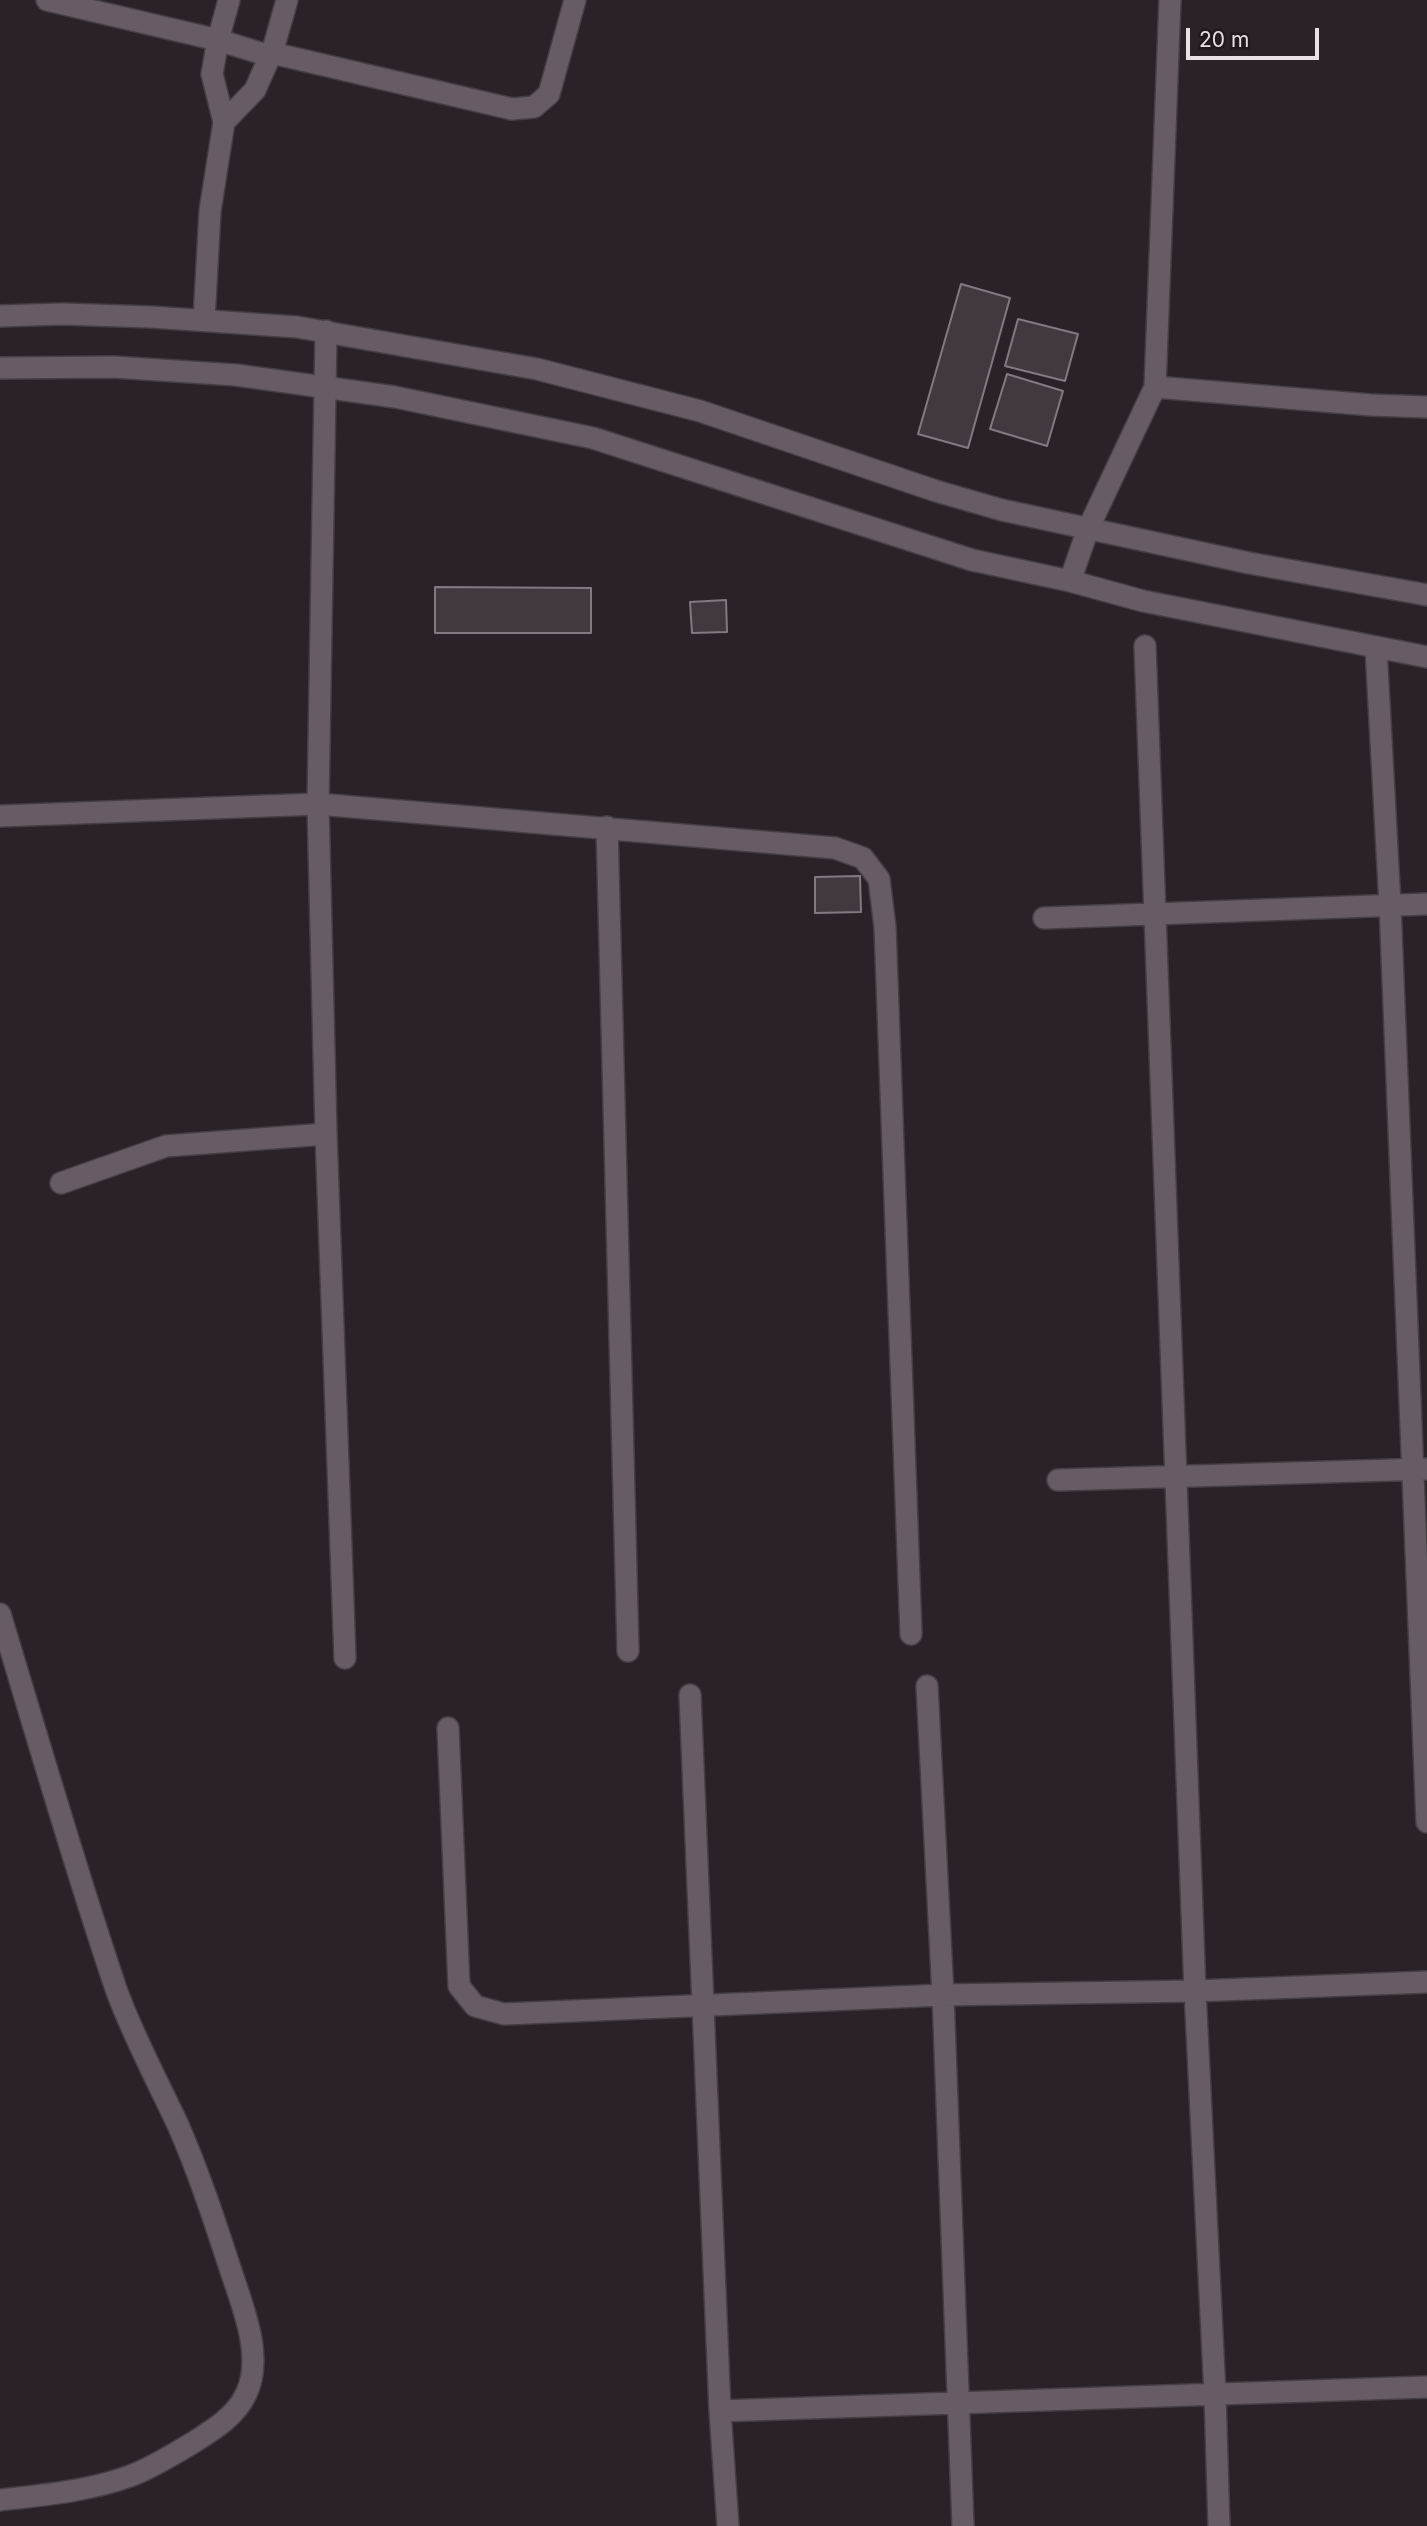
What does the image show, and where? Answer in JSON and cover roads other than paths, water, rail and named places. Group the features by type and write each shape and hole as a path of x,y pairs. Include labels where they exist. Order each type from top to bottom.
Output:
{"street":[{"path":"47,0 512,110 534,107 549,94 575,0"},
{"path":"204,320 210,211 224,122 212,74 229,0"},
{"path":"224,122 255,90 271,55 287,0"},
{"path":"1070,581 1088,528 1156,387 1170,0"},
{"path":"0,316 62,314 298,327 537,369 700,411 936,491 1002,510 1249,563 1427,594"},
{"path":"326,331 318,804 326,1134 345,1658"},
{"path":"0,368 113,367 236,375 395,397 593,438 972,560 1070,581 1143,601 1427,657"},
{"path":"1156,387 1371,405 1427,407"},
{"path":"1145,646 1195,1991 1219,2526"},
{"path":"1376,648 1419,1469 1427,1822"},
{"path":"0,816 318,804 835,848 863,858 879,879 885,927 911,1634"},
{"path":"607,827 628,1651"},
{"path":"1044,918 1427,904"},
{"path":"61,1183 166,1146 326,1134"},
{"path":"1058,1480 1419,1469"},
{"path":"0,1614 83,1893 118,1994 206,2194 243,2309 253,2375 245,2397 224,2422 174,2454 133,2475 103,2485 0,2500"},
{"path":"927,1686 943,1995 963,2526"},
{"path":"690,1695 720,2411 728,2526"},
{"path":"448,1728 460,1986 475,2006 504,2014 943,1995 1195,1991 1427,1982"},
{"path":"720,2411 1427,2387"}]}
